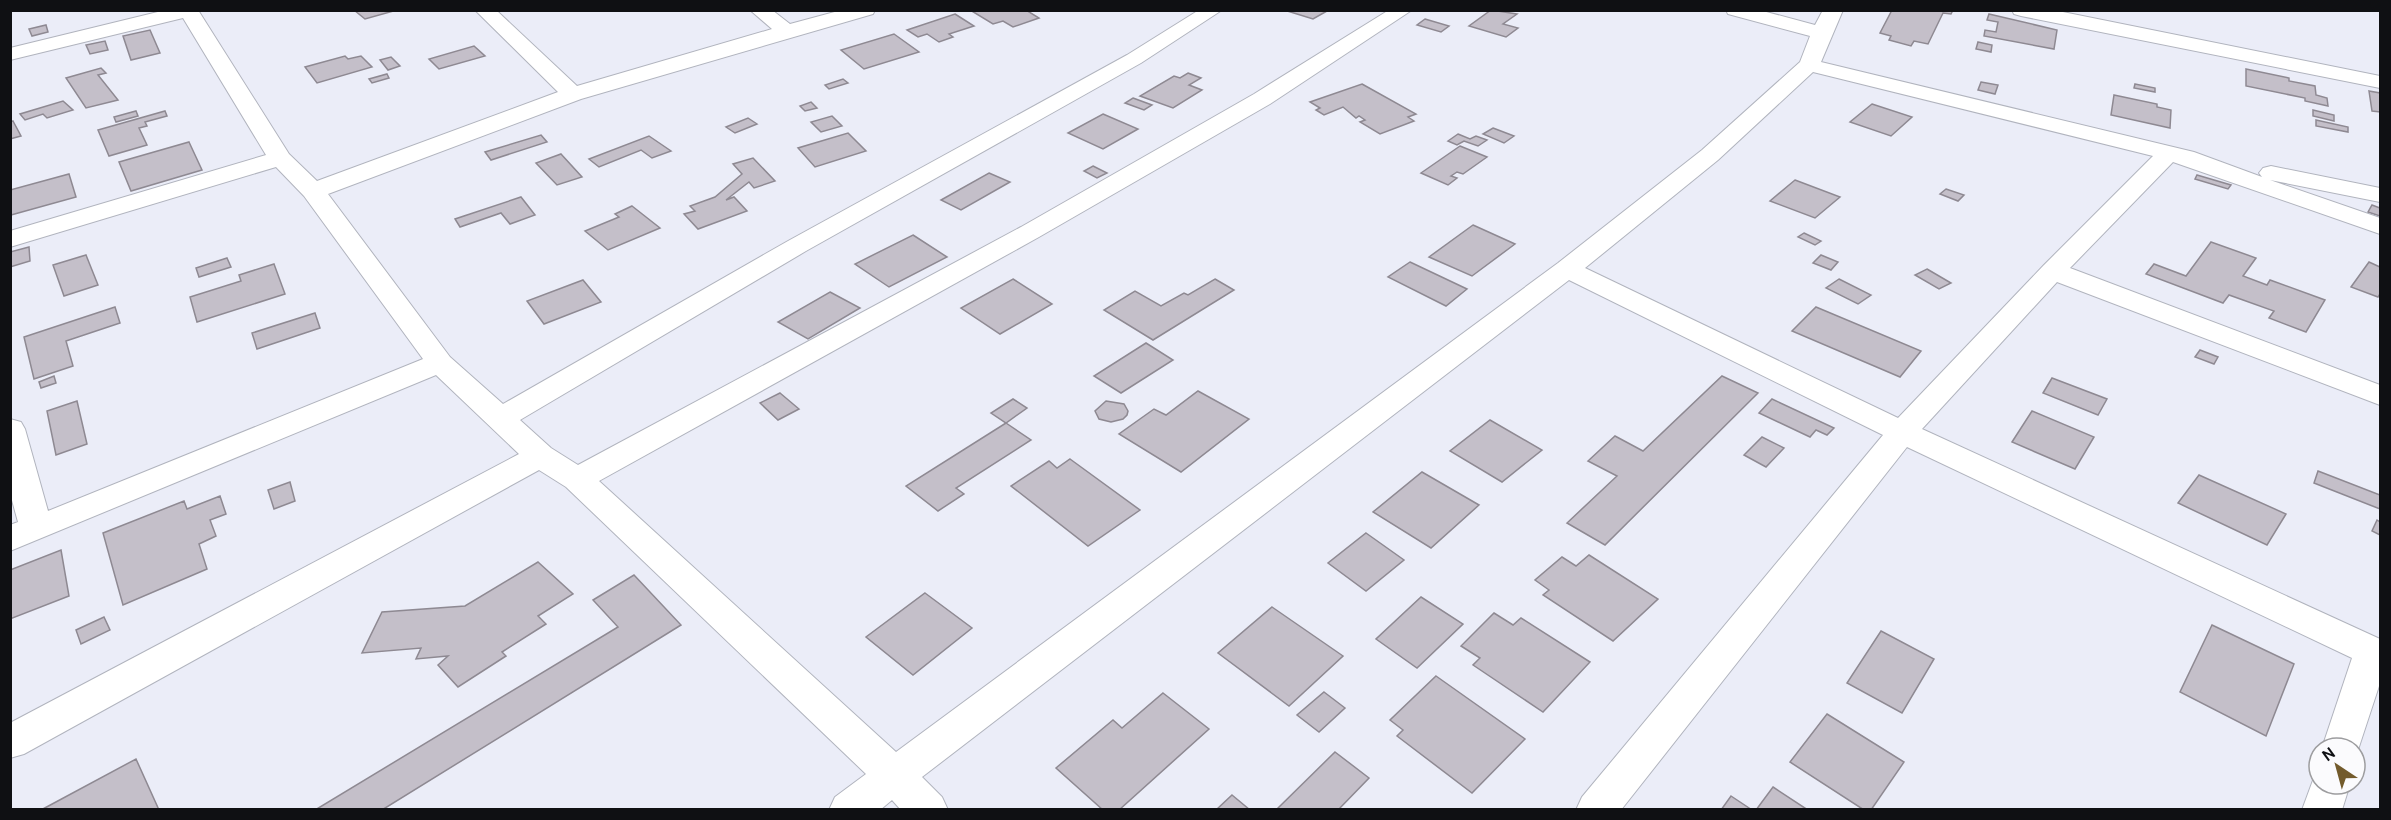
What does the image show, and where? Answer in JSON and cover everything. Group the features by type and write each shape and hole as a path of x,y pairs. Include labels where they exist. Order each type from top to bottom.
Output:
{"street":[{"path":"484,10 573,94"},
{"path":"759,10 788,31"},
{"path":"313,191 573,94 866,10"},
{"path":"501,419 797,246 1134,59 1213,10"},
{"path":"577,479 1030,232 1262,99 1403,10"},
{"path":"849,810 1567,268 1710,156 1809,65 1827,22 1736,10"},
{"path":"2020,10 2380,82"},
{"path":"10,54 188,11 280,158 313,191 440,363 540,456 577,479 894,775 928,810"},
{"path":"1809,65 2169,153 2380,195"},
{"path":"2169,153 2380,226"},
{"path":"1596,810 1902,432 2053,271 2169,153"},
{"path":"10,239 280,158"},
{"path":"1567,268 1902,432 2376,653 2345,736"},
{"path":"2053,271 2380,396"},
{"path":"10,429 23,534 440,363"},
{"path":"10,742 540,456"}],"building":[{"path":"354,10 397,10 365,19"},
{"path":"970,10 1026,10 1039,18 1013,27 1003,21 993,24"},
{"path":"1284,10 1327,10 1327,11 1313,19"},
{"path":"1491,10 1517,14 1503,24 1518,28 1506,37 1469,26"},
{"path":"1892,10 1953,10 1951,14 1943,13 1928,44 1914,41 1911,46 1889,40 1891,36 1880,33"},
{"path":"955,14 974,26 949,34 953,37 939,42 927,34 918,37 907,30"},
{"path":"1989,14 2057,30 2054,49 1984,36 1985,30 1996,32 1998,22 1987,20"},
{"path":"1425,19 1449,26 1441,32 1417,25"},
{"path":"46,25 48,32 32,36 29,29"},
{"path":"150,30 160,53 131,60 123,36"},
{"path":"894,34 919,52 864,69 841,50"},
{"path":"105,41 108,50 90,54 86,45"},
{"path":"1978,42 1992,45 1991,52 1976,49"},
{"path":"474,46 485,56 439,69 429,59"},
{"path":"345,56 348,59 361,56 372,67 317,83 305,67"},
{"path":"391,57 400,66 388,70 380,60"},
{"path":"101,68 106,73 98,75 118,100 86,108 66,78"},
{"path":"2246,69 2315,86 2316,95 2327,98 2328,106 2305,101 2305,98 2246,86"},
{"path":"1188,73 1201,78 1189,85 1202,90 1173,108 1140,96 1174,76 1180,78"},
{"path":"387,74 389,78 372,83 369,79"},
{"path":"843,79 848,83 829,89 825,85"},
{"path":"1981,82 1998,85 1995,94 1978,90"},
{"path":"1362,84 1416,114 1408,117 1414,121 1380,134 1360,122 1365,120 1359,116 1356,118 1343,107 1324,115 1316,110 1320,108 1310,102"},
{"path":"2135,84 2155,88 2155,92 2134,88"},
{"path":"2369,91 2380,93 2380,112 2372,111"},
{"path":"2114,95 2157,104 2157,107 2171,110 2170,128 2111,115"},
{"path":"1133,98 1152,105 1144,110 1125,103"},
{"path":"63,101 73,110 47,118 43,114 25,120 20,114"},
{"path":"811,102 817,108 805,111 800,106"},
{"path":"1872,104 1912,117 1891,136 1850,122"},
{"path":"2313,110 2334,115 2334,121 2313,116"},
{"path":"136,111 138,116 116,122 114,117"},
{"path":"165,111 167,116 145,122 147,126 139,128 147,145 109,156 98,130"},
{"path":"1103,114 1138,129 1103,149 1068,133"},
{"path":"832,116 842,126 821,132 811,122"},
{"path":"748,118 757,124 735,133 726,127"},
{"path":"2316,120 2348,127 2348,132 2316,126"},
{"path":"13,121 21,136 10,139 10,122"},
{"path":"1493,128 1514,136 1504,143 1483,134"},
{"path":"848,133 866,151 815,167 798,148"},
{"path":"1458,134 1470,139 1476,136 1487,140 1478,146 1464,141 1457,145 1448,141"},
{"path":"541,135 547,142 491,160 485,152"},
{"path":"649,136 671,151 652,158 641,150 599,167 589,159"},
{"path":"189,142 202,170 131,191 119,162"},
{"path":"1460,146 1487,157 1463,174 1457,172 1451,176 1457,178 1448,185 1421,173"},
{"path":"561,154 582,177 557,185 536,163"},
{"path":"753,158 775,181 754,188 749,182 726,200 734,197 747,211 698,229 684,214 695,211 690,206 715,197 742,174 733,164"},
{"path":"1093,166 1107,173 1097,178 1084,171"},
{"path":"989,173 1010,182 961,210 941,200"},
{"path":"69,174 76,197 11,215 10,190"},
{"path":"2197,175 2231,185 2228,189 2195,179"},
{"path":"1795,180 1840,197 1815,218 1770,201"},
{"path":"1946,189 1964,195 1958,201 1940,194"},
{"path":"521,197 535,215 510,224 501,213 460,227 455,219"},
{"path":"2372,205 2380,208 2380,216 2368,212"},
{"path":"632,206 660,228 608,250 585,231 619,217 615,214"},
{"path":"1473,225 1515,244 1472,276 1429,257"},
{"path":"1804,233 1821,241 1815,245 1798,237"},
{"path":"913,235 947,257 889,287 855,264"},
{"path":"2211,242 2256,258 2243,276 2267,285 2270,280 2325,300 2306,332 2269,318 2274,311 2229,295 2223,303 2146,274 2154,264 2186,276"},
{"path":"29,247 30,261 10,267 10,252"},
{"path":"86,255 98,285 64,296 53,265"},
{"path":"1821,255 1838,262 1831,270 1813,263"},
{"path":"227,258 231,267 199,277 196,268"},
{"path":"1410,262 1467,289 1446,306 1388,277"},
{"path":"2369,262 2380,267 2378,297 2351,287"},
{"path":"274,264 285,294 197,322 190,297 241,281 239,275"},
{"path":"1927,269 1951,283 1939,289 1915,275"},
{"path":"1013,279 1052,304 1000,334 961,308"},
{"path":"1215,279 1234,290 1153,340 1104,310 1135,291 1161,306 1184,293 1188,295"},
{"path":"1839,279 1871,295 1858,304 1826,288"},
{"path":"583,280 601,302 544,324 527,301"},
{"path":"830,292 860,308 808,339 778,322"},
{"path":"115,307 120,323 66,341 73,366 34,379 24,337"},
{"path":"1816,307 1921,351 1900,377 1792,331"},
{"path":"315,313 320,328 257,349 252,333"},
{"path":"1146,343 1173,360 1121,393 1094,376"},
{"path":"2200,350 2218,357 2214,364 2195,357"},
{"path":"54,376 56,383 41,388 39,382"},
{"path":"1722,376 1758,393 1605,545 1567,523 1617,476 1588,461 1615,436 1643,451"},
{"path":"2052,378 2107,399 2098,415 2043,393"},
{"path":"1198,391 1249,419 1181,472 1119,434 1154,409 1166,415"},
{"path":"780,393 799,409 778,420 760,403"},
{"path":"1013,399 1027,408 1006,423 991,413"},
{"path":"1772,399 1834,428 1827,435 1816,430 1810,437 1759,413"},
{"path":"77,401 87,444 56,455 47,411"},
{"path":"1106,401 1124,404 1128,411 1127,415 1123,419 1111,422 1099,419 1095,411"},
{"path":"2032,411 2094,437 2075,469 2012,442"},
{"path":"1490,420 1542,450 1502,482 1450,451"},
{"path":"1006,423 1031,440 956,488 964,494 938,511 906,486"},
{"path":"1762,437 1784,448 1766,467 1744,455"},
{"path":"1070,459 1140,510 1088,546 1011,486 1049,461 1057,468"},
{"path":"2318,471 2380,495 2380,509 2314,483"},
{"path":"1422,472 1479,505 1431,548 1373,512"},
{"path":"2199,475 2286,514 2267,545 2178,503"},
{"path":"290,482 295,501 274,509 268,490"},
{"path":"220,496 226,514 210,520 216,536 199,544 207,569 123,605 103,533 184,501 187,509"},
{"path":"2377,520 2380,522 2380,535 2372,531"},
{"path":"1366,533 1404,560 1366,591 1328,563"},
{"path":"61,550 69,596 10,619 10,570"},
{"path":"1589,555 1658,599 1613,641 1543,595 1549,590 1535,580 1562,557 1576,566"},
{"path":"538,562 573,594 538,616 546,624 502,652 506,656 458,687 438,665 448,656 416,659 421,648 362,653 382,612 465,606"},
{"path":"634,575 681,625 382,810 315,810 618,627 593,600"},
{"path":"925,593 972,628 913,675 866,637"},
{"path":"1421,597 1463,624 1417,668 1376,639"},
{"path":"1272,607 1343,656 1289,706 1218,653"},
{"path":"1494,613 1513,625 1521,618 1590,662 1543,712 1473,665 1480,658 1461,646"},
{"path":"104,617 110,630 81,644 76,630"},
{"path":"2212,625 2294,664 2266,736 2180,692"},
{"path":"1881,631 1934,659 1902,713 1847,683"},
{"path":"1436,676 1525,739 1472,793 1397,736 1403,730 1390,720"},
{"path":"1324,692 1345,708 1319,732 1297,715"},
{"path":"1163,693 1209,729 1119,810 1103,810 1056,768 1113,720 1122,728"},
{"path":"1827,714 1904,762 1871,810 1864,810 1790,762"},
{"path":"1335,752 1369,778 1338,810 1276,810"},
{"path":"136,759 159,810 41,810"},
{"path":"1773,787 1808,810 1756,810"},
{"path":"1232,795 1250,810 1216,810"},
{"path":"1731,796 1752,810 1721,810"}]}
